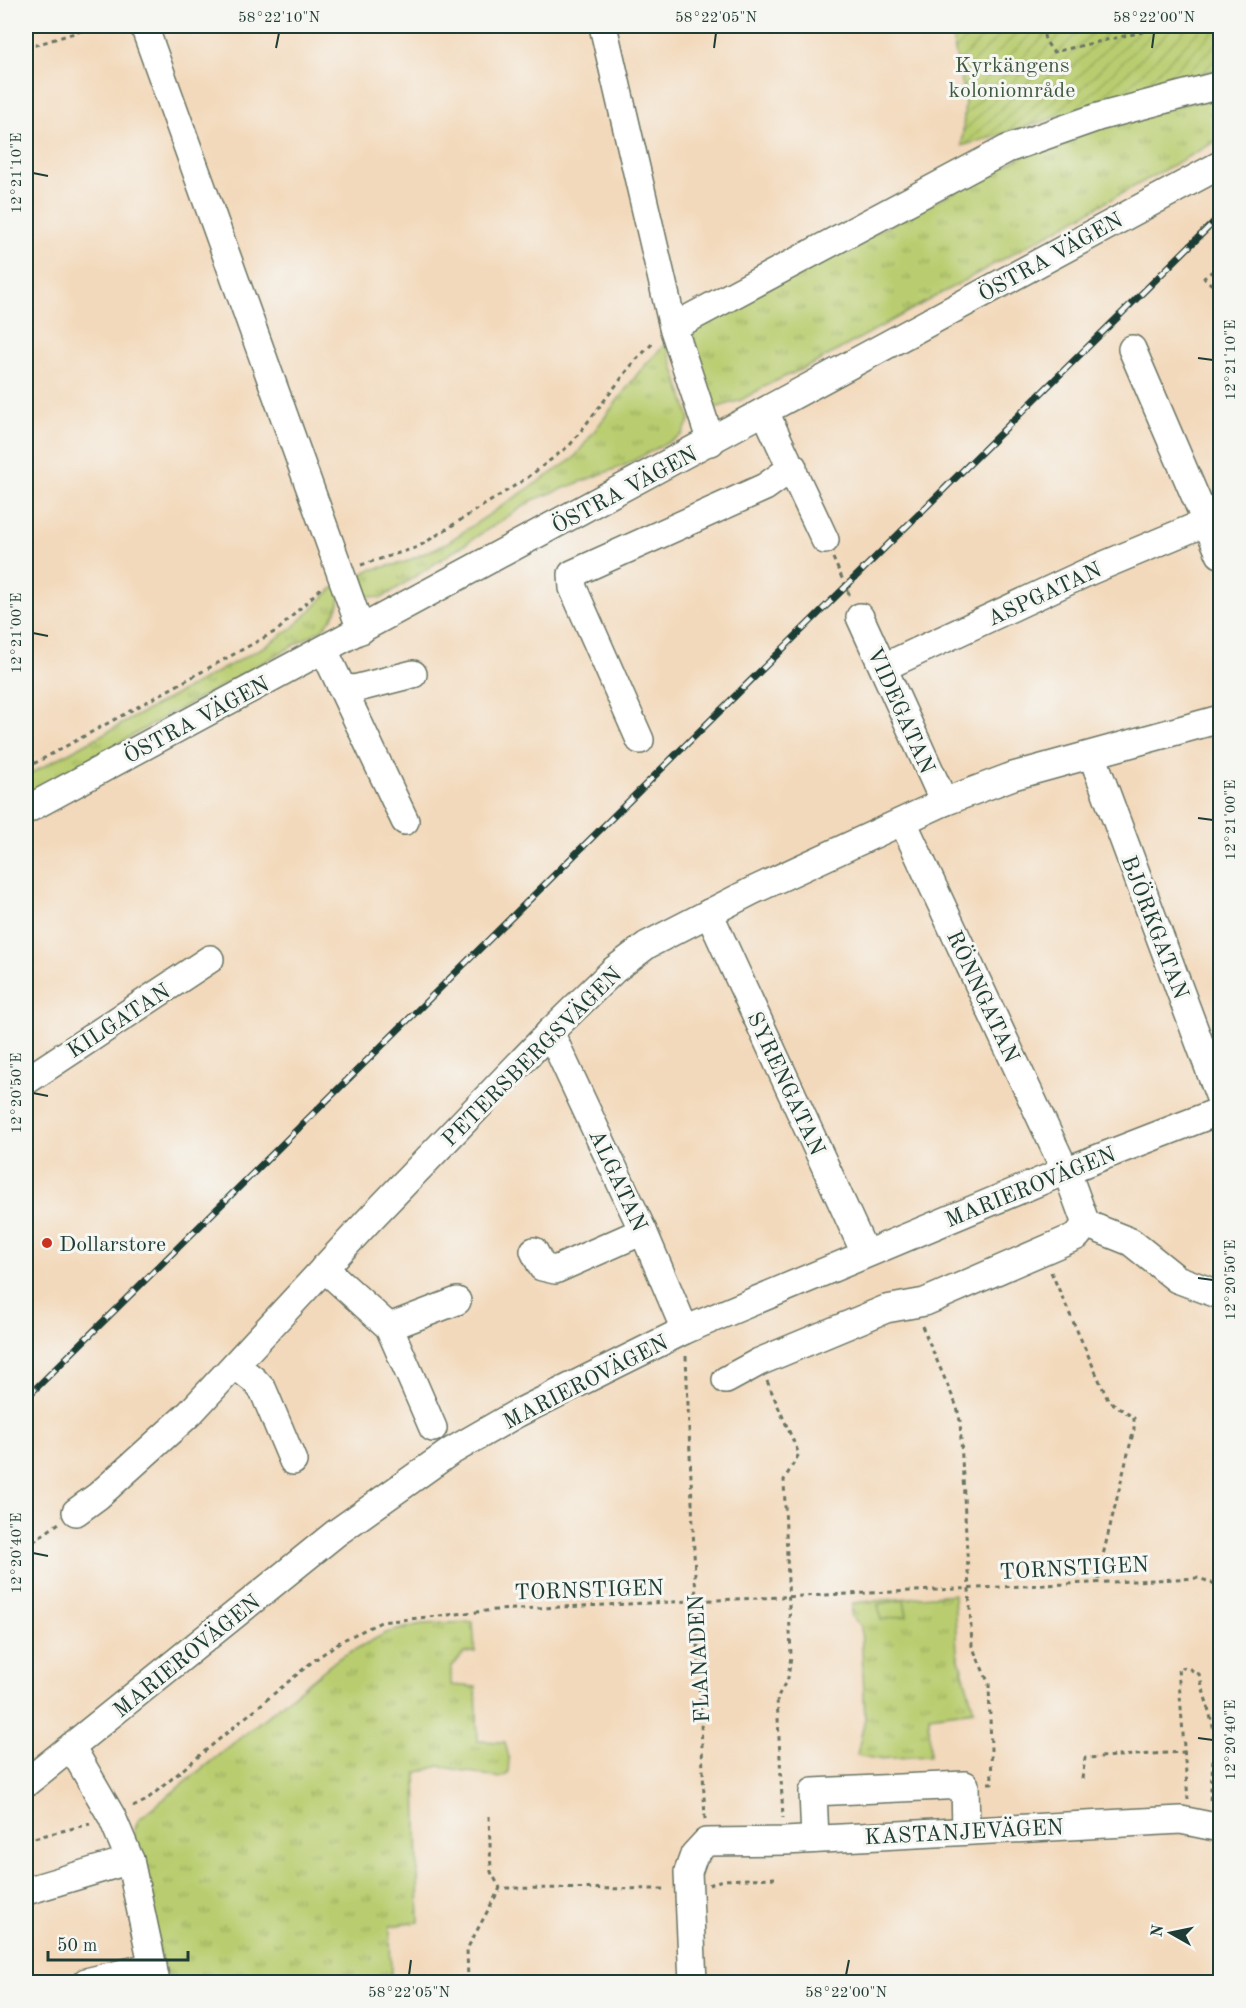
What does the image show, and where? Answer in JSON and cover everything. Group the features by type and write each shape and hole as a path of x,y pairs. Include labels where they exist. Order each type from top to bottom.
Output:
{"street":[{"path":"144,26 361,630"},
{"path":"603,26 673,327 711,442"},
{"path":"673,327 1007,149 1098,117 1221,85"},
{"name":"ÖSTRA VÄGEN","path":"26,810 1221,165"},
{"path":"1132,349 1221,554"},
{"path":"765,412 793,467 825,540"},
{"path":"640,740 573,588 572,574 765,487 793,467"},
{"name":"ASPGATAN","path":"884,667 1090,571 1207,522"},
{"name":"VIDEGATAN","path":"855,608 944,802"},
{"path":"324,650 405,821"},
{"path":"341,687 354,689 413,674"},
{"name":"PETERSBERGSVÄGEN","path":"76,1512 144,1456 235,1365 324,1268 550,1032 614,970 647,945 709,913 944,802 1013,776 1221,719"},
{"name":"BJÖRKGATAN","path":"1092,755 1221,1098"},
{"name":"RÖNNGATAN","path":"903,822 1065,1171 1086,1224"},
{"name":"SYRENGATAN","path":"709,913 865,1253"},
{"name":"KILGATAN","path":"26,1081 210,959"},
{"name":"ALGATAN","path":"550,1032 643,1231 685,1330"},
{"name":"MARIEROVÄGEN","path":"26,1784 336,1533 432,1465 516,1414 685,1330 1065,1171 1221,1111"},
{"path":"726,1380 759,1362 886,1309 925,1302 1077,1236 1086,1224 1131,1242 1177,1279 1221,1295"},
{"path":"534,1251 542,1267 555,1270 643,1231"},
{"path":"324,1268 389,1327 433,1428"},
{"path":"389,1327 457,1301"},
{"path":"235,1365 255,1380 262,1390 293,1461"},
{"path":"72,1748 112,1817 130,1860 154,1974 86,1983"},
{"path":"815,1839 813,1792 965,1785 966,1831"},
{"name":"KASTANJEVÄGEN","path":"706,1842 785,1841 966,1831 1206,1825"},
{"path":"693,1983 689,1899 690,1863 706,1842"},
{"path":"26,1891 130,1860"}],"path":[{"path":"26,48 97,26"},
{"path":"1042,26 1045,40 1053,52 1169,26"},
{"path":"1221,265 1204,278 1221,286"},
{"path":"837,569 855,608"},
{"path":"1042,1251 1108,1400 1134,1418 1134,1429 1098,1582"},
{"path":"913,1303 957,1407 960,1421 972,1646 989,1684 992,1783 965,1785"},
{"name":"FLANADEN","path":"685,1330 706,1842"},
{"path":"759,1362 799,1454 784,1480 792,1656 788,1678 777,1698 785,1841"},
{"path":"26,1547 76,1512"},
{"name":"TORNSTIGEN","path":"26,1840 112,1817 145,1801 341,1641 381,1622 495,1610 1098,1582 1199,1578 1221,1586"},
{"path":"1186,1667 1199,1674 1215,1734 1206,1825 1185,1752 1178,1668 1186,1667"},
{"path":"1082,1779 1085,1758 1185,1752"},
{"path":"489,1816 491,1872 500,1888"},
{"path":"500,1888 689,1899 722,1880 775,1878"},
{"path":"468,1983 468,1949 500,1888"},
{"path":"894,1983 904,1979 934,1983"}],"green space":[{"name":"Kyrkängens koloniområde","path":"950,26 1220,26 1220,68 962,146 965,100"},
{"path":"1220,94 1220,139 815,363 741,400 715,408 697,390 689,349 692,328 1048,143"},
{"path":"666,343 690,419 682,435 625,465 533,500 382,598 362,595 354,579 369,570 403,563 445,544 574,458 639,372"},
{"path":"338,587 339,605 323,629 26,795 26,776 267,645 295,626 332,589"},
{"path":"954,1594 957,1652 974,1710 929,1716 930,1756 876,1759 857,1755 865,1718 861,1626 851,1616 853,1603"},
{"path":"904,1600 907,1616 881,1620 878,1604"},
{"path":"473,1622 475,1652 464,1653 451,1668 451,1685 476,1687 478,1741 505,1742 509,1758 508,1774 500,1778 439,1766 416,1773 419,1922 390,1926 391,1982 167,1982 133,1836 138,1820 339,1658 386,1633 421,1624"}],"railway":[{"path":"26,1398 1220,216"}],"place":[{"name":"Dollarstore","path":"47,1243"}]}
